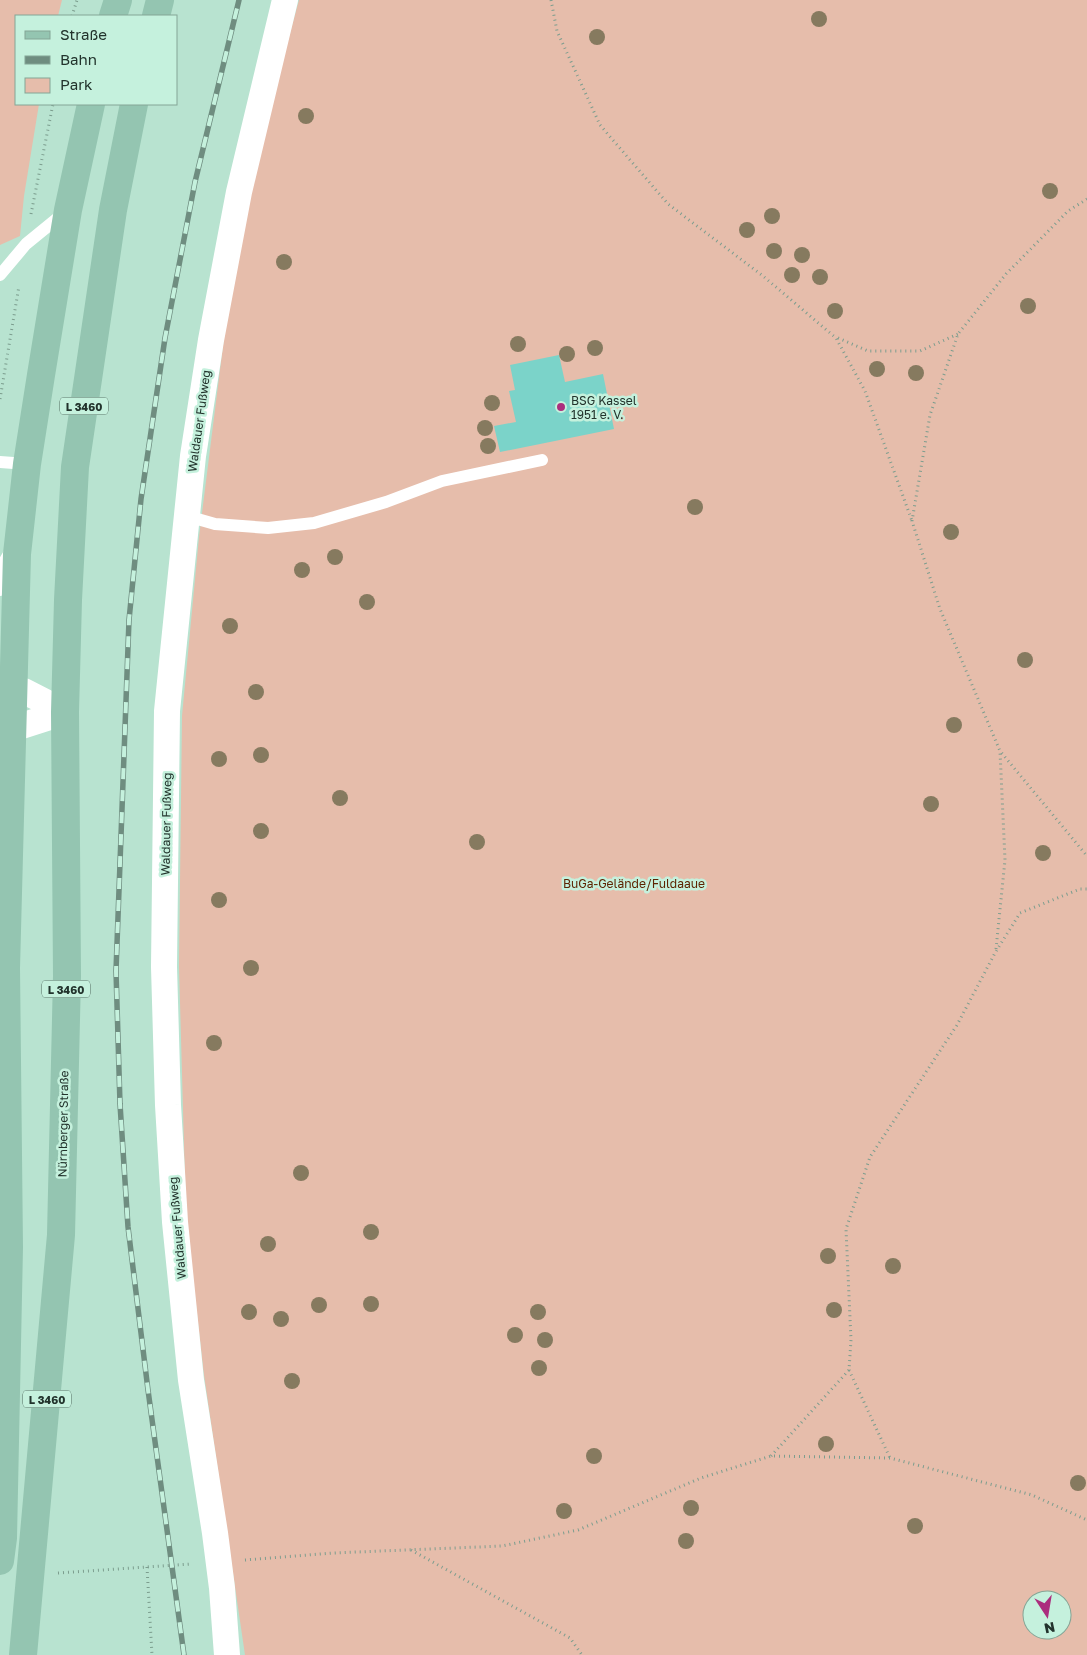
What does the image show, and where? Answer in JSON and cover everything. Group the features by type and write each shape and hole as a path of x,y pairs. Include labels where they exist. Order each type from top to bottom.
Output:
{"main road":[{"path":"113,15 118,0"},
{"path":"156,15 160,0"},
{"path":"6,729 6,688 17,554 28,464 68,210 91,105"},
{"name":"L 3460","path":"65,712 68,600 75,467 113,210 134,105"},
{"name":"Nürnberger Straße","path":"23,1655 61,1235 67,976 65,712"},
{"name":"L 3460","path":"0,1561 9,1247 6,729"}],"street":[{"name":"Waldauer Fußweg","path":"227,1655 222,1588 191,1380 175,1222 168,1105 164,967 167,711 193,456 208,360 239,192 285,0"},
{"path":"0,583 17,554"},
{"path":"6,688 24,691 65,712"},
{"path":"6,729 65,712"}],"lane":[{"path":"0,275 26,244 68,210"},
{"path":"187,516 215,524 268,528 314,523 386,502 442,481 542,460"},
{"path":"0,462 28,464"}],"path":[{"path":"72,15 77,0"},
{"path":"551,0 557,31 600,125 668,204 763,276 836,338 868,351 920,351 958,334"},
{"path":"912,521 930,415 958,334 1006,274 1068,211 1087,199"},
{"path":"836,338 865,391 912,521 940,610 1000,751 1087,856"},
{"path":"996,952 1006,860 1000,751"},
{"path":"890,1458 849,1370 851,1340 846,1229 870,1157 958,1024 996,952 1020,913 1080,889 1087,889"},
{"path":"771,1456 849,1370"},
{"path":"235,1560 333,1553 502,1546 578,1530 701,1478 771,1456 890,1458 1032,1495 1087,1520"},
{"path":"410,1550 570,1638 582,1655"},
{"path":"49,1574 196,1563"},
{"path":"147,1567 152,1655"}],"green space":[{"path":"0,0 62,0 58,15 15,15 15,105 39,105 24,196 20,236 0,245"},
{"name":"BuGa-Gelände/Fuldaaue","path":"299,0 1087,0 1087,1655 245,1655 204,1375 186,1217 179,966 182,716 199,537 224,338 251,191 274,92"}],"building":[{"name":"BSG Kassel 1951 e. V.","path":"559,355 565,382 603,374 614,429 500,452 494,426 516,422 509,391 515,390 510,365"}],"railway":[{"path":"184,1655 128,1227 120,1104 116,971 129,620 141,499 165,338 195,182 239,0"}],"place":[{"name":"BSG Kassel 1951 e. V.","path":"561,407"}]}
